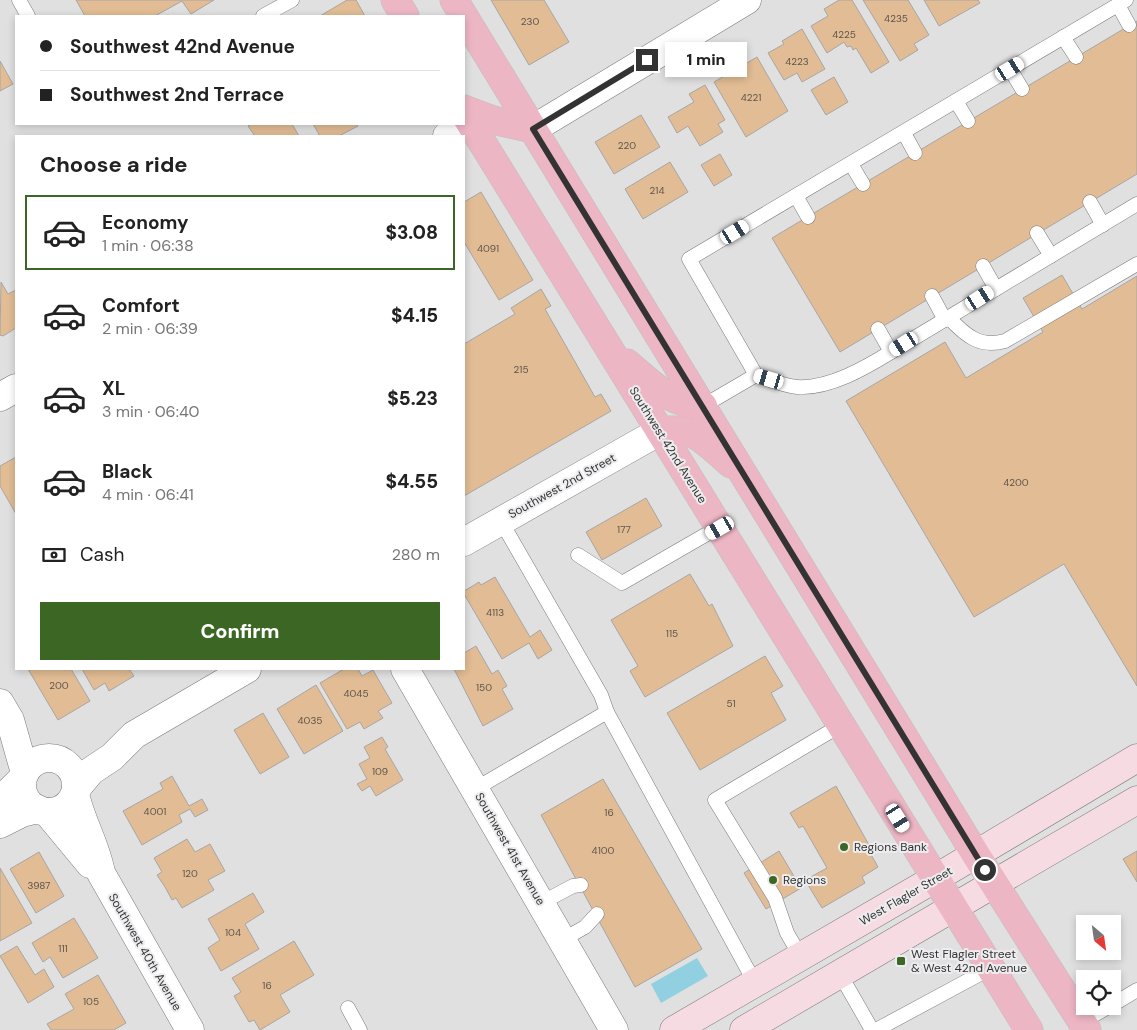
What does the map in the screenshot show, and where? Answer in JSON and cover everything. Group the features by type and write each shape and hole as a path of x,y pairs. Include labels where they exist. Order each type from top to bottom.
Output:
{"main road":[{"path":"395,0 404,15"},
{"path":"454,0 463,15"},
{"path":"465,18 749,480 976,855 1085,1026"},
{"path":"465,120 493,120 533,129"},
{"name":"Southwest 42nd Avenue","path":"464,125 609,348 1029,1030"},
{"path":"609,348 666,396 685,404 703,406"},
{"path":"660,431 677,428 694,433 749,480"},
{"name":"West Flagler Street","path":"674,1030 976,855 1137,758"},
{"path":"744,1030 955,909 1137,800"}],"street":[{"path":"533,129 747,0"},
{"path":"0,397 15,389"},
{"name":"Southwest 2nd Street","path":"465,541 660,431"},
{"path":"0,824 22,813 63,808 92,771 112,757 134,735 245,670"},
{"name":"Southwest 41st Avenue","path":"406,670 614,1030"},
{"name":"Southwest 40th Avenue","path":"5,712 38,748 58,759 74,772 82,821 97,853 101,873 190,1030"},
{"name":"Southwest 40th Avenue","path":"5,712 24,776 26,798 59,824 85,860 101,873"},
{"path":"0,801 36,761 78,756 110,741 134,735"}],"lane":[{"path":"19,0 27,15"},
{"path":"265,15 292,0"},
{"path":"1129,25 1122,3 689,259 756,375 797,387 829,382 891,352 1137,204"},
{"path":"1063,37 1076,57"},
{"path":"1010,69 1022,89"},
{"path":"956,101 968,121"},
{"path":"904,133 915,153"},
{"path":"851,164 863,184"},
{"path":"796,196 808,217"},
{"path":"1090,202 1103,225"},
{"path":"1037,233 1051,256"},
{"path":"932,296 947,319 960,330 974,339 990,345 1005,341 1137,264"},
{"path":"983,266 996,289"},
{"path":"878,329 891,352"},
{"path":"703,406 756,375"},
{"path":"501,521 601,695 607,712 755,984"},
{"path":"578,555 622,583 720,528"},
{"path":"475,789 607,712"},
{"path":"801,957 787,933 775,898 715,800 841,725"},
{"path":"541,903 573,886 581,885"},
{"path":"562,940 585,927 598,914"},
{"path":"840,974 874,1030 991,968"},
{"path":"1121,999 1137,990"},
{"path":"348,1008 360,1030"},
{"path":"1085,1026 1099,1015"}],"water":[{"path":"697,958 708,976 661,1003 651,984"}],"building":[{"path":"76,0 214,0 191,14 182,1 157,15 84,15"},
{"path":"347,0 356,0 364,15 322,15"},
{"path":"491,0 544,0 569,42 529,65"},
{"path":"839,0 852,0 889,62 871,73 856,48 853,50 851,46 847,47 844,42 827,53 811,26 828,16 824,9"},
{"path":"863,0 908,0 929,35 914,44 918,50 900,61"},
{"path":"924,0 978,0 980,3 939,26"},
{"path":"1137,21 1137,174 840,352 772,238"},
{"path":"802,29 825,69 802,82 797,73 784,80 768,53 784,44 782,41"},
{"path":"757,57 788,111 746,137 714,82"},
{"path":"0,61 13,84 0,91"},
{"path":"834,77 848,102 826,115 811,90"},
{"path":"705,85 725,120 718,124 723,132 700,146 688,126 677,133 668,117 694,102 689,94"},
{"path":"641,115 660,147 614,174 595,142"},
{"path":"293,125 298,135 254,135 248,126"},
{"path":"314,125 358,126 341,135 319,135"},
{"path":"720,154 732,175 714,186 701,165"},
{"path":"670,162 688,192 643,219 625,189"},
{"path":"481,192 533,280 499,300 465,244 465,201"},
{"path":"1062,275 1082,309 1137,276 1137,686 1064,564 974,617 846,401 945,342 966,378 1043,332 1023,298"},
{"path":"1,282 8,294 15,290 15,329 3,336 0,335"},
{"path":"541,289 551,306 545,309 595,397 601,394 611,411 465,495 465,343 515,314 511,308"},
{"path":"15,458 15,512 0,486 0,466"},
{"path":"646,498 662,526 602,560 586,532"},
{"path":"690,574 709,606 712,604 733,646 645,697 630,671 638,666 611,620"},
{"path":"495,577 530,637 540,630 552,650 538,659 529,643 502,659 465,596 465,590 479,582 481,585"},
{"path":"476,646 492,674 498,670 507,686 502,689 513,709 483,726 455,670 465,670 465,652"},
{"path":"765,656 783,686 771,693 786,720 700,770 667,713"},
{"path":"29,670 72,670 90,701 58,720"},
{"path":"83,670 130,670 134,676 109,691 105,683 94,690"},
{"path":"342,670 359,670 362,676 373,670 392,703 378,711 383,718 364,729 360,722 347,729 320,683"},
{"path":"316,685 343,731 304,754 277,709"},
{"path":"263,713 289,757 260,774 234,730"},
{"path":"382,737 388,747 385,749 403,780 376,796 370,786 362,791 357,784 367,779 359,764 370,758 364,747"},
{"path":"172,776 189,806 202,799 208,810 195,817 190,809 179,815 182,822 142,845 123,811 163,789 160,783"},
{"path":"603,779 702,949 635,987 541,815"},
{"name":"Regions Bank","path":"836,786 869,845 871,844 874,848 869,851 878,867 862,877 865,883 822,908 805,880 827,868 803,826 799,828 790,813"},
{"path":"187,839 195,852 210,844 225,871 208,880 214,890 182,908 176,898 172,900 157,875 162,872 154,858"},
{"name":"Regions","path":"779,851 801,888 766,909 744,873"},
{"path":"1137,851 1137,882 1123,859"},
{"path":"39,852 64,896 36,913 10,869"},
{"path":"0,868 32,923 0,941"},
{"path":"253,893 264,912 245,924 259,949 221,971 208,948 220,940 208,919"},
{"path":"74,918 98,958 63,978 50,957 43,962 32,943"},
{"path":"294,941 314,975 280,995 290,1012 260,1030 254,1020 249,1022 234,996 241,992 232,978"},
{"path":"17,946 35,975 44,969 54,987 28,1003 0,956"},
{"path":"98,975 126,1023 114,1030 51,1030 47,1024 74,1009 65,994"}],"place":[{"name":"Regions Bank","path":"844,847"},
{"name":"Regions","path":"773,880"},
{"name":"West Flagler Street & West 42nd Avenue","path":"901,961"}],"route":[{"path":"647,60 533,129 749,480 985,870"}]}
